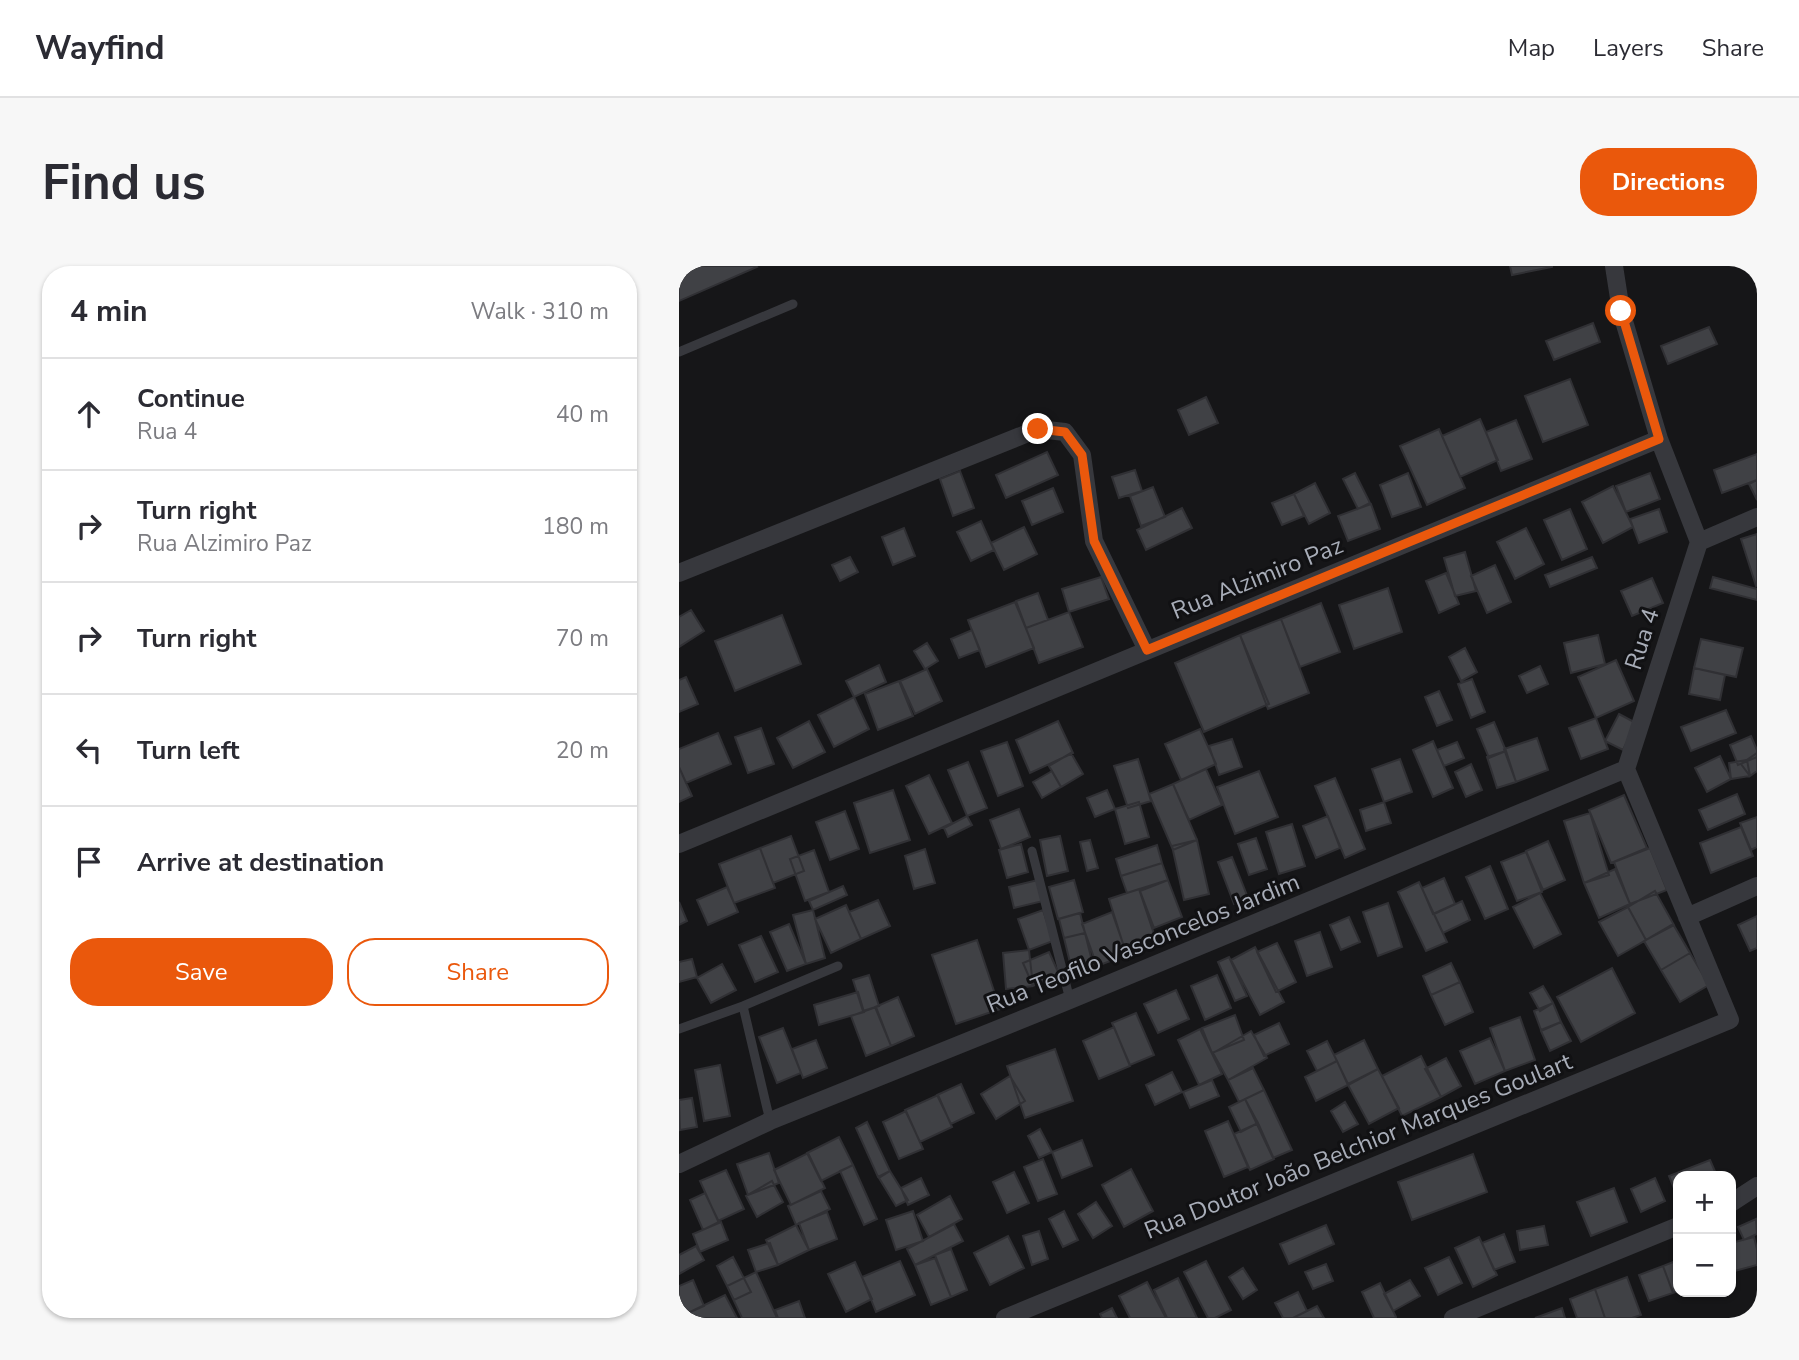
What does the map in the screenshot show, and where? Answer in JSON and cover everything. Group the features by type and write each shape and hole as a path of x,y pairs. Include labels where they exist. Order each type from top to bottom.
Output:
{"street":[{"path":"1615,266 1621,311 1659,439 1699,542 1757,517"},
{"path":"679,573 1038,429 1065,432 1082,455 1094,541 1147,650"},
{"name":"Rua Alzimiro Paz","path":"679,844 1659,439"},
{"name":"Rua 4","path":"1626,769 1699,542"},
{"path":"1626,769 1687,917 1757,886"},
{"name":"Rua Teofilo Vasconcelos Jardim","path":"679,1164 770,1121 1070,1000 1626,769"},
{"name":"Rua Doutor João Belchior Marques Goulart","path":"1005,1318 1730,1020 1687,917"},
{"path":"1736,1200 1757,1186"},
{"path":"1453,1318 1673,1228"}],"lane":[{"path":"679,352 793,304"},
{"path":"1032,851 1070,1000"},
{"path":"679,1029 743,1006 838,966"},
{"path":"743,1006 770,1121"}],"building":[{"path":"679,266 756,266 757,267 679,301"},
{"path":"1510,266 1552,266 1552,267 1512,275"},
{"path":"1593,323 1600,342 1554,360 1546,341"},
{"path":"1709,327 1717,344 1668,364 1661,346"},
{"path":"1570,379 1588,425 1543,442 1525,396"},
{"path":"1206,397 1218,423 1189,435 1178,410"},
{"path":"1480,419 1498,460 1460,477 1442,436"},
{"path":"1516,420 1532,459 1501,471 1486,432"},
{"path":"1439,429 1465,488 1427,505 1400,446"},
{"path":"1047,452 1058,475 1006,498 996,475"},
{"path":"1757,454 1757,480 1722,493 1714,470"},
{"path":"1135,470 1142,491 1119,498 1112,477"},
{"path":"960,471 974,508 953,516 940,479"},
{"path":"1355,473 1370,503 1358,509 1343,479"},
{"path":"1408,473 1421,507 1392,517 1380,485"},
{"path":"1650,473 1660,499 1626,512 1616,486"},
{"path":"1757,480 1757,500 1749,484"},
{"path":"1315,483 1330,513 1309,524 1294,494"},
{"path":"1613,486 1633,527 1603,543 1582,502"},
{"path":"1153,487 1165,517 1141,526 1130,496"},
{"path":"1053,488 1063,512 1032,525 1022,501"},
{"path":"1294,494 1304,516 1282,525 1272,503"},
{"path":"1371,504 1380,529 1348,541 1338,516"},
{"path":"1182,508 1192,528 1146,550 1137,530"},
{"path":"1570,509 1587,549 1562,560 1544,520"},
{"path":"1659,509 1667,532 1639,543 1630,519"},
{"path":"981,521 994,550 971,561 957,532"},
{"path":"1024,527 1037,554 1004,570 991,543"},
{"path":"904,528 915,556 893,565 882,537"},
{"path":"1526,528 1544,564 1515,579 1497,542"},
{"path":"1757,534 1757,585 1756,586 1741,539"},
{"path":"1465,552 1476,591 1455,596 1444,558"},
{"path":"850,557 858,572 840,581 832,565"},
{"path":"1592,557 1597,568 1550,587 1545,575"},
{"path":"1495,565 1511,602 1487,613 1471,576"},
{"path":"1446,573 1459,604 1439,613 1426,581"},
{"path":"1101,577 1109,599 1069,612 1062,589"},
{"path":"1713,577 1757,589 1757,600 1710,588"},
{"path":"1652,578 1663,603 1632,616 1621,591"},
{"path":"1388,588 1402,632 1354,649 1339,605"},
{"path":"1038,593 1048,620 1026,628 1016,601"},
{"path":"1015,602 1034,648 986,667 968,620"},
{"path":"1321,603 1340,652 1300,667 1281,619"},
{"path":"691,610 704,631 679,647 679,617"},
{"path":"1069,612 1083,647 1039,663 1026,628"},
{"path":"782,615 801,664 735,691 715,641"},
{"path":"1281,619 1309,693 1268,709 1240,635"},
{"path":"972,630 980,650 959,658 951,639"},
{"path":"1240,635 1269,704 1204,732 1175,663"},
{"path":"1598,635 1605,664 1571,673 1564,643"},
{"path":"1701,639 1743,648 1736,677 1694,668"},
{"path":"927,643 938,661 925,669 914,651"},
{"path":"1465,648 1477,672 1461,681 1449,657"},
{"path":"1616,660 1634,701 1596,718 1578,677"},
{"path":"879,665 886,682 854,697 846,681"},
{"path":"1540,666 1548,684 1527,693 1519,676"},
{"path":"1694,668 1725,675 1720,700 1689,694"},
{"path":"927,669 942,701 915,714 900,681"},
{"path":"686,677 698,704 679,712 679,680"},
{"path":"1472,679 1485,712 1471,718 1458,684"},
{"path":"899,681 913,716 878,730 865,694"},
{"path":"1439,691 1452,720 1437,726 1425,697"},
{"path":"854,697 869,729 834,747 818,715"},
{"path":"1726,710 1736,733 1691,751 1681,727"},
{"path":"1619,714 1636,723 1623,750 1605,741"},
{"path":"1596,718 1608,749 1581,759 1569,728"},
{"path":"809,721 825,752 793,768 777,738"},
{"path":"1058,721 1073,753 1030,773 1016,740"},
{"path":"1494,722 1506,751 1489,758 1477,729"},
{"path":"761,728 774,764 748,773 735,737"},
{"path":"1200,729 1216,764 1181,780 1165,744"},
{"path":"718,733 731,764 686,783 679,767 679,749"},
{"path":"1751,736 1757,757 1738,765 1730,745"},
{"path":"1537,738 1548,770 1516,782 1504,749"},
{"path":"1232,739 1242,767 1219,775 1209,746"},
{"path":"1433,741 1453,788 1433,797 1413,750"},
{"path":"1007,742 1023,786 998,796 981,751"},
{"path":"1457,742 1464,758 1444,766 1437,750"},
{"path":"1506,751 1516,782 1497,788 1487,757"},
{"path":"1071,753 1083,774 1061,787 1049,766"},
{"path":"1757,753 1757,771 1750,776 1741,764"},
{"path":"1720,756 1731,779 1707,792 1695,768"},
{"path":"1138,759 1151,801 1128,808 1114,766"},
{"path":"1400,759 1412,792 1384,802 1372,769"},
{"path":"1747,760 1750,776 1731,779 1729,763"},
{"path":"968,762 987,808 967,816 948,770"},
{"path":"1471,764 1482,790 1466,797 1455,772"},
{"path":"679,767 692,796 679,802"},
{"path":"1206,769 1222,805 1189,820 1173,784"},
{"path":"1052,771 1061,787 1042,798 1033,782"},
{"path":"1259,771 1278,817 1235,834 1217,787"},
{"path":"929,775 952,823 929,834 906,786"},
{"path":"1335,778 1365,849 1345,858 1315,786"},
{"path":"1173,784 1197,840 1173,850 1149,794"},
{"path":"893,790 910,840 870,853 854,803"},
{"path":"1107,790 1115,809 1095,817 1087,798"},
{"path":"1737,794 1745,814 1708,830 1699,810"},
{"path":"1624,795 1647,848 1611,863 1589,810"},
{"path":"1139,802 1149,837 1125,844 1115,809"},
{"path":"1384,802 1391,823 1366,831 1360,810"},
{"path":"1019,809 1030,837 1001,849 990,820"},
{"path":"845,811 859,849 830,860 816,822"},
{"path":"1590,813 1609,875 1584,883 1564,821"},
{"path":"967,816 972,825 948,837 944,828"},
{"path":"1328,816 1340,848 1316,858 1303,826"},
{"path":"1757,817 1757,847 1751,850 1740,823"},
{"path":"1292,824 1305,866 1279,874 1266,832"},
{"path":"1741,827 1753,856 1711,873 1700,843"},
{"path":"791,836 804,871 773,883 760,848"},
{"path":"1060,836 1068,871 1047,876 1040,840"},
{"path":"1256,838 1267,869 1249,875 1238,844"},
{"path":"1090,840 1098,868 1087,871 1080,842"},
{"path":"1197,840 1209,894 1184,900 1172,846"},
{"path":"1548,841 1565,880 1543,890 1526,851"},
{"path":"1021,844 1028,872 1007,878 999,850"},
{"path":"1157,845 1162,863 1121,876 1116,859"},
{"path":"760,848 775,888 734,903 719,864"},
{"path":"1650,848 1667,890 1630,904 1614,862"},
{"path":"925,849 935,883 914,889 905,856"},
{"path":"814,850 829,892 805,901 790,859"},
{"path":"1526,852 1542,892 1517,901 1501,862"},
{"path":"1232,857 1248,898 1234,904 1218,862"},
{"path":"1162,863 1168,880 1127,893 1121,876"},
{"path":"1490,866 1508,909 1485,919 1466,877"},
{"path":"1615,869 1630,904 1599,918 1584,883"},
{"path":"1444,878 1455,904 1433,914 1422,888"},
{"path":"1038,880 1043,901 1014,908 1009,887"},
{"path":"1074,880 1083,912 1058,919 1049,887"},
{"path":"1168,880 1182,917 1154,928 1140,891"},
{"path":"1419,882 1447,942 1426,951 1398,892"},
{"path":"843,886 847,895 813,910 809,901"},
{"path":"727,887 738,912 708,925 697,900"},
{"path":"1139,889 1155,937 1124,947 1109,899"},
{"path":"1655,891 1674,925 1646,940 1628,907"},
{"path":"1540,893 1561,934 1534,948 1513,907"},
{"path":"878,900 890,926 861,939 849,912"},
{"path":"1462,901 1470,920 1443,933 1434,914"},
{"path":"679,902 687,921 679,925"},
{"path":"1388,903 1402,947 1378,956 1363,912"},
{"path":"846,905 861,939 831,953 815,919"},
{"path":"1628,907 1646,940 1618,956 1599,922"},
{"path":"813,910 825,958 806,964 793,915"},
{"path":"1043,910 1053,941 1029,950 1018,919"},
{"path":"1112,912 1127,955 1097,966 1082,924"},
{"path":"1080,913 1085,933 1064,938 1059,919"},
{"path":"1757,916 1757,948 1750,951 1738,925"},
{"path":"1349,917 1360,942 1341,950 1330,925"},
{"path":"789,924 806,964 787,971 770,932"},
{"path":"1673,924 1690,953 1661,970 1644,941"},
{"path":"1320,932 1332,967 1307,976 1295,941"},
{"path":"1085,933 1094,969 1073,975 1064,938"},
{"path":"761,936 778,972 755,982 739,945"},
{"path":"977,940 1000,1009 956,1024 932,955"},
{"path":"1277,943 1296,982 1276,992 1257,952"},
{"path":"1255,947 1284,1002 1260,1015 1231,960"},
{"path":"1029,950 1033,986 1006,989 1003,953"},
{"path":"1049,952 1059,974 1033,986 1023,963"},
{"path":"1690,953 1709,985 1680,1002 1661,970"},
{"path":"1229,957 1247,996 1235,1001 1218,962"},
{"path":"692,959 697,977 679,982 679,962"},
{"path":"1451,963 1460,982 1431,995 1423,976"},
{"path":"722,964 736,990 711,1003 697,978"},
{"path":"1612,968 1635,1013 1581,1042 1557,997"},
{"path":"869,975 879,1006 863,1011 853,980"},
{"path":"1217,975 1231,1008 1205,1020 1191,986"},
{"path":"1460,982 1473,1012 1445,1025 1431,995"},
{"path":"1543,986 1553,1003 1540,1011 1530,993"},
{"path":"1176,990 1189,1019 1158,1033 1144,1004"},
{"path":"858,992 864,1012 819,1025 814,1005"},
{"path":"898,997 914,1036 891,1046 875,1007"},
{"path":"1553,1003 1561,1022 1541,1030 1534,1011"},
{"path":"876,1007 891,1046 866,1056 851,1016"},
{"path":"1136,1013 1154,1055 1130,1065 1112,1023"},
{"path":"1235,1015 1244,1040 1212,1053 1202,1028"},
{"path":"1520,1017 1535,1060 1505,1071 1490,1028"},
{"path":"1561,1022 1571,1041 1550,1051 1541,1031"},
{"path":"1279,1023 1289,1044 1264,1056 1254,1035"},
{"path":"1114,1027 1130,1066 1099,1079 1083,1041"},
{"path":"783,1028 801,1073 777,1083 759,1037"},
{"path":"1200,1029 1222,1074 1199,1085 1178,1040"},
{"path":"1251,1031 1267,1058 1228,1080 1213,1053"},
{"path":"1490,1038 1505,1071 1475,1084 1460,1051"},
{"path":"816,1040 827,1068 803,1078 792,1049"},
{"path":"1364,1040 1378,1069 1348,1084 1334,1055"},
{"path":"1327,1041 1337,1061 1317,1071 1307,1051"},
{"path":"1055,1049 1073,1101 1025,1118 1007,1066"},
{"path":"1421,1056 1441,1097 1402,1116 1382,1076"},
{"path":"1446,1058 1461,1086 1441,1097 1425,1069"},
{"path":"1337,1061 1348,1085 1316,1101 1305,1077"},
{"path":"720,1065 730,1116 704,1121 695,1070"},
{"path":"1253,1068 1264,1090 1239,1102 1228,1080"},
{"path":"1378,1069 1399,1108 1369,1124 1348,1085"},
{"path":"1172,1072 1182,1092 1155,1105 1146,1085"},
{"path":"1010,1076 1025,1101 996,1119 981,1094"},
{"path":"1212,1080 1219,1096 1190,1108 1183,1092"},
{"path":"961,1084 974,1113 951,1124 937,1095"},
{"path":"1264,1090 1292,1150 1273,1158 1245,1099"},
{"path":"938,1095 952,1127 920,1142 905,1110"},
{"path":"692,1098 697,1127 680,1130 679,1100"},
{"path":"1245,1099 1258,1123 1241,1132 1229,1107"},
{"path":"1345,1102 1358,1124 1343,1132 1331,1111"},
{"path":"906,1111 923,1149 899,1159 883,1122"},
{"path":"1228,1121 1248,1167 1224,1177 1205,1131"},
{"path":"867,1122 890,1171 878,1177 856,1128"},
{"path":"1258,1123 1274,1159 1250,1170 1234,1134"},
{"path":"1040,1129 1052,1152 1039,1158 1028,1136"},
{"path":"839,1137 853,1165 821,1181 807,1153"},
{"path":"1082,1140 1092,1166 1062,1178 1052,1152"},
{"path":"769,1153 779,1183 748,1195 737,1164"},
{"path":"808,1153 825,1188 791,1205 774,1170"},
{"path":"1473,1154 1487,1192 1412,1220 1398,1182"},
{"path":"1043,1159 1057,1194 1038,1201 1024,1167"},
{"path":"1710,1160 1715,1171 1682,1171"},
{"path":"853,1165 877,1219 864,1225 840,1171"},
{"path":"1131,1169 1153,1211 1124,1227 1102,1185"},
{"path":"726,1170 744,1209 718,1221 700,1181"},
{"path":"890,1171 908,1200 896,1206 879,1178"},
{"path":"1014,1172 1029,1203 1007,1213 993,1182"},
{"path":"921,1178 929,1195 908,1205 901,1188"},
{"path":"1655,1178 1665,1201 1641,1212 1631,1189"},
{"path":"772,1181 783,1202 757,1217 746,1196"},
{"path":"1614,1188 1627,1222 1591,1236 1577,1202"},
{"path":"821,1191 830,1209 796,1225 788,1206"},
{"path":"705,1193 719,1222 703,1230 690,1200"},
{"path":"950,1196 962,1219 929,1237 917,1215"},
{"path":"1096,1202 1112,1226 1093,1238 1078,1214"},
{"path":"913,1211 923,1241 896,1250 886,1220"},
{"path":"1064,1211 1078,1240 1063,1247 1049,1219"},
{"path":"827,1212 837,1239 809,1250 799,1223"},
{"path":"1756,1219 1757,1234 1744,1240 1738,1227"},
{"path":"721,1222 728,1240 700,1252 693,1234"},
{"path":"954,1224 963,1241 915,1265 907,1249"},
{"path":"796,1225 809,1250 778,1265 766,1240"},
{"path":"1326,1225 1334,1244 1289,1264 1280,1244"},
{"path":"1544,1226 1548,1245 1520,1250 1517,1231"},
{"path":"1039,1231 1048,1259 1032,1265 1023,1236"},
{"path":"1504,1234 1515,1262 1494,1270 1482,1243"},
{"path":"1008,1236 1024,1268 990,1285 974,1253"},
{"path":"1479,1237 1497,1275 1473,1287 1455,1248"},
{"path":"1754,1237 1757,1265 1736,1271 1736,1242"},
{"path":"770,1243 778,1265 756,1272 748,1250"},
{"path":"696,1246 704,1260 679,1274 679,1255"},
{"path":"951,1249 967,1290 951,1297 935,1255"},
{"path":"733,1257 751,1292 734,1300 717,1266"},
{"path":"1449,1257 1462,1283 1438,1295 1425,1268"},
{"path":"935,1258 951,1297 931,1305 915,1265"},
{"path":"900,1261 915,1295 876,1312 862,1277"},
{"path":"1206,1261 1231,1310 1215,1318 1208,1318 1184,1272"},
{"path":"855,1262 872,1299 846,1312 828,1274"},
{"path":"1673,1262 1673,1293 1663,1266"},
{"path":"1326,1264 1333,1281 1313,1289 1305,1272"},
{"path":"1663,1266 1673,1293 1649,1301 1639,1275"},
{"path":"1243,1268 1257,1290 1243,1299 1229,1277"},
{"path":"756,1272 777,1318 742,1318 727,1286"},
{"path":"1627,1277 1641,1315 1632,1318 1605,1318 1595,1289"},
{"path":"1178,1278 1197,1318 1167,1318 1154,1290"},
{"path":"693,1280 704,1306 679,1317 679,1286"},
{"path":"1410,1280 1420,1296 1393,1311 1384,1294"},
{"path":"1147,1282 1166,1318 1130,1318 1119,1296"},
{"path":"1380,1283 1395,1318 1374,1318 1362,1292"},
{"path":"1595,1289 1605,1318 1577,1318 1570,1299"},
{"path":"1298,1292 1307,1311 1293,1318 1283,1318 1275,1303"},
{"path":"725,1295 737,1318 693,1318 690,1312"},
{"path":"799,1301 805,1318 778,1318 775,1310"},
{"path":"1317,1306 1324,1318 1293,1318"},
{"path":"1112,1308 1117,1318 1102,1318 1100,1314"},
{"path":"1562,1308 1565,1318 1535,1318"}],"route":[{"path":"1038,429 1065,432 1082,455 1094,541 1147,650 1659,439 1621,311"}]}
